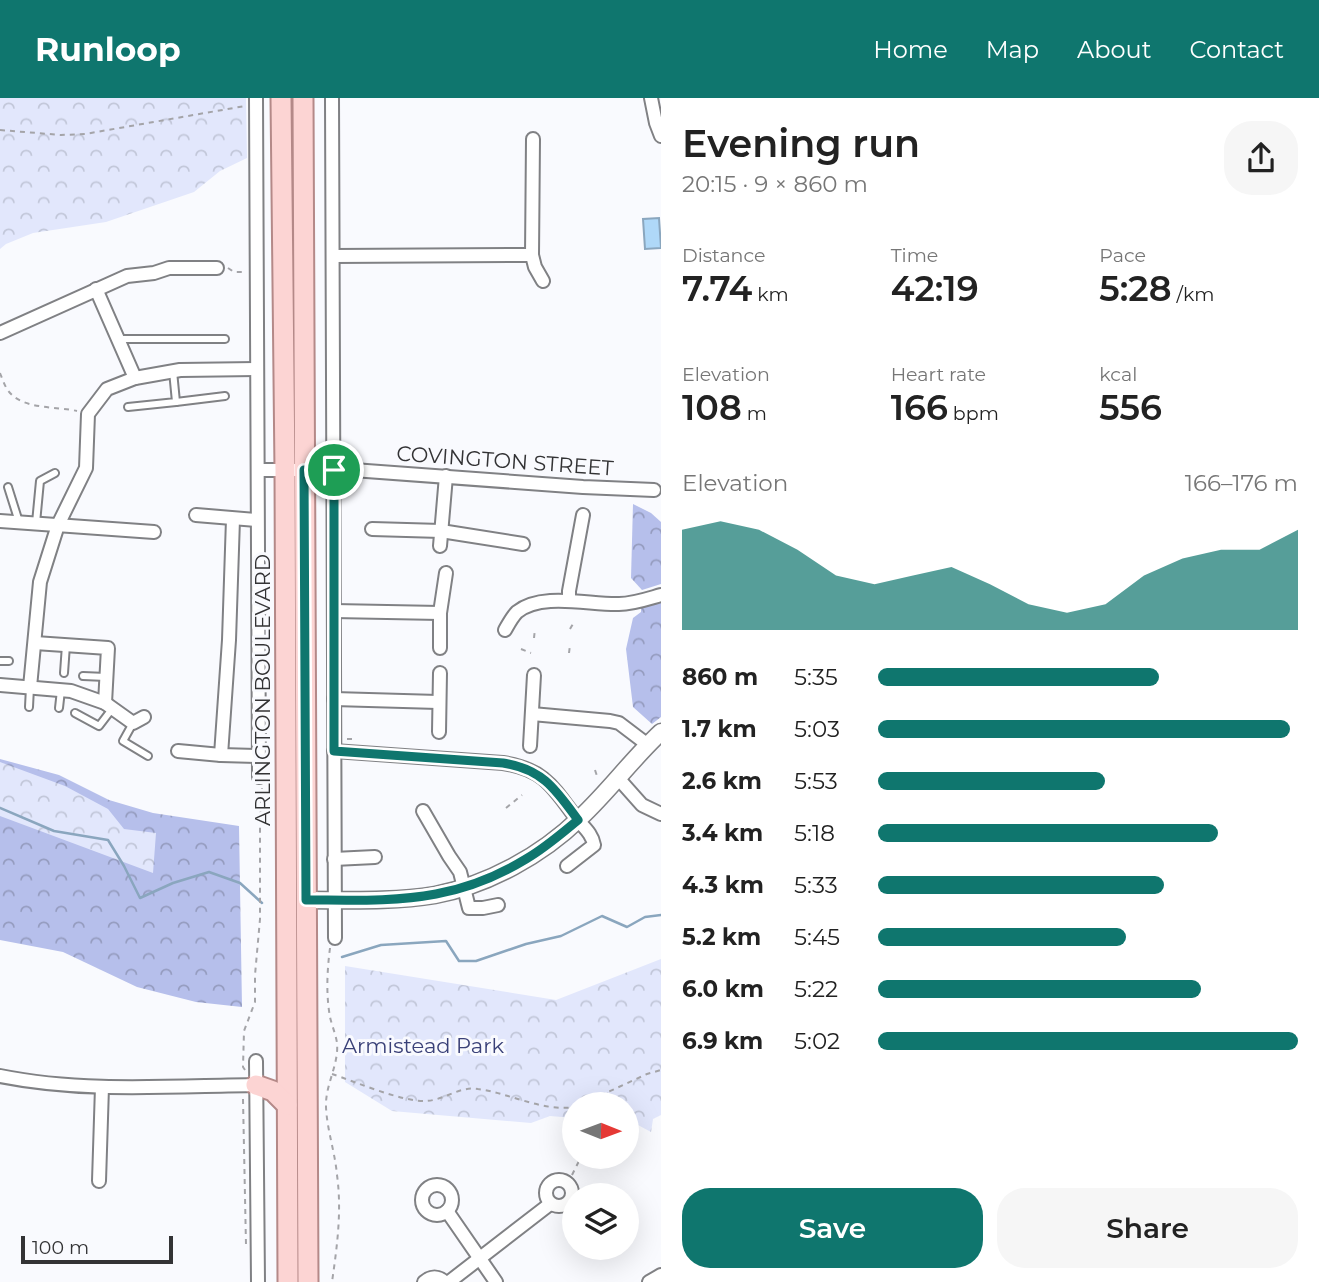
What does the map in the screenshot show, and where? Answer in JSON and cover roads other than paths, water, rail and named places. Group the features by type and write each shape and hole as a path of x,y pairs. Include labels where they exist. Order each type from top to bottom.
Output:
{"main road":[{"name":"ARLINGTON BOULEVARD","path":"281,98 282,325 295,470 306,900 308,1282"},
{"name":"ARLINGTON BOULEVARD","path":"288,1282 287,1105 295,470 303,98"},
{"path":"251,1078 273,1091 287,1105"}],"street":[{"path":"332,98 335,938"},
{"path":"651,98 661,136"},
{"path":"256,101 259,778"},
{"path":"533,139 532,255 543,281"},
{"path":"333,256 532,255"},
{"path":"0,333 132,274 154,274 169,268 217,268"},
{"path":"96,289 135,378"},
{"path":"30,687 40,582 58,525 86,468 88,414 107,389 135,378 173,371 257,369"},
{"name":"COVINGTON STREET","path":"258,470 334,470 583,487 659,489"},
{"path":"440,546 446,476"},
{"path":"569,600 583,515"},
{"path":"196,516 257,520"},
{"path":"221,755 233,519"},
{"path":"0,521 154,532"},
{"path":"372,529 441,531 523,544"},
{"path":"440,648 440,613 446,573"},
{"path":"505,630 519,611 532,605 569,600 620,604 661,595"},
{"path":"334,611 440,613"},
{"path":"36,643 108,648 108,706"},
{"path":"439,732 440,673"},
{"path":"530,746 534,675"},
{"path":"0,685 71,691 138,720"},
{"path":"334,699 438,702"},
{"path":"532,714 619,723 648,745"},
{"path":"306,900 396,899 437,894 491,877 545,848 578,820 661,732"},
{"path":"178,751 258,756"},
{"path":"334,751 519,765 552,785 593,837 594,845 567,866"},
{"path":"618,778 642,805 661,814"},
{"path":"423,811 460,872 469,908 498,905"},
{"path":"334,859 375,857"},
{"path":"250,1061 258,1282"},
{"path":"0,1076 35,1083 102,1087 251,1078"},
{"path":"99,1181 102,1087"},
{"path":"424,1282 432,1277 447,1282 550,1204"},
{"path":"447,1211 496,1282"},
{"path":"649,1282 661,1275"}],"lane":[{"path":"119,339 225,339"},
{"path":"173,371 176,402"},
{"path":"128,407 225,397"},
{"path":"36,523 40,481 55,473"},
{"path":"8,487 19,522"},
{"path":"64,673 66,645"},
{"path":"0,661 9,662"},
{"path":"83,676 106,677"},
{"path":"29,707 30,687"},
{"path":"59,708 61,690"},
{"path":"75,713 99,726 108,706"},
{"path":"138,720 123,741 148,756"}],"waterway":[{"path":"0,808 54,831 108,840 140,898 173,883 209,872 240,883 262,903"},
{"path":"342,957 381,945 446,941 459,961 476,961 526,944 561,936 602,916 627,927 645,917 661,915"}],"park label":[{"name":"Armistead Park","path":"423,1046"}]}
